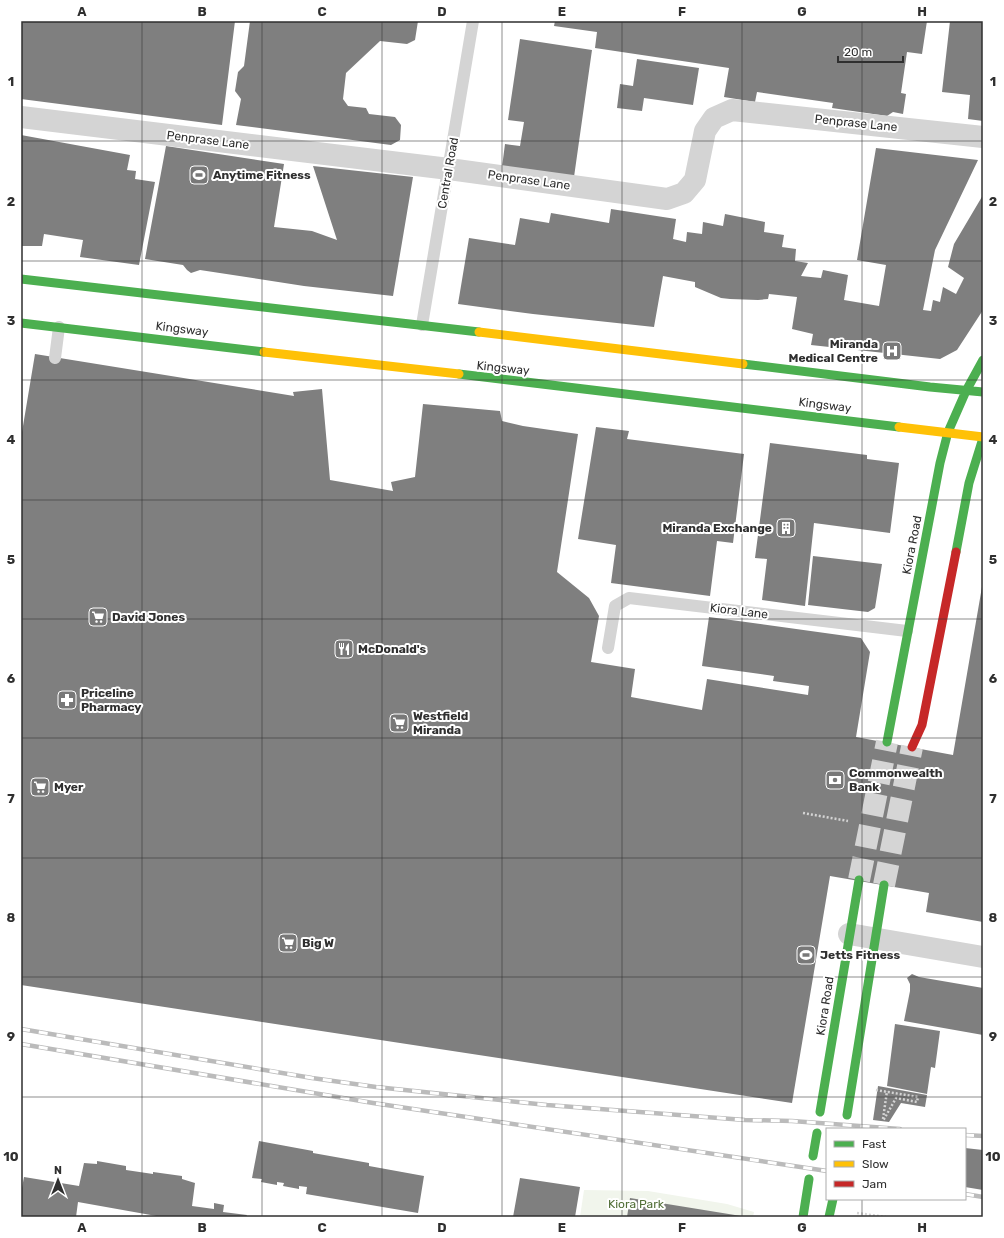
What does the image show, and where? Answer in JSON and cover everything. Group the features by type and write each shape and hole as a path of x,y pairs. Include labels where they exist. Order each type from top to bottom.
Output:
{"main road":[{"path":"21,280 983,392"},
{"name":"Kingsway","path":"21,323 59,326 983,437"},
{"name":"Kiora Road","path":"887,742 940,463 948,432 966,390 983,360"},
{"path":"912,748 922,725 969,483 983,437"},
{"name":"Kiora Road","path":"820,1112 859,880"},
{"path":"847,1115 884,885"},
{"path":"813,1156 817,1133"},
{"path":"803,1217 809,1179"},
{"path":"830,1217 833,1200"}],"street":[{"name":"Penprase Lane","path":"21,117 449,169 667,198 684,194 695,180 705,131 714,118 732,110 983,137"},
{"path":"849,934 983,957"}],"lane":[{"name":"Central Road","path":"422,326 473,21"},
{"path":"55,358 59,326"},
{"name":"Kiora Lane","path":"608,648 614,606 629,598 908,631"}],"path":[{"path":"803,813 848,821"},
{"path":"876,1090 887,1091 918,1097 917,1102 896,1098 883,1121 887,1091"},
{"path":"857,1213 886,1217"}],"green space":[{"name":"Kiora Park","path":"584,1190 648,1191 727,1204 754,1212 753,1217 580,1217"}],"building":[{"path":"21,21 235,21 222,125 21,99"},
{"path":"250,21 418,21 415,40 407,44 380,41 346,73 343,99 348,106 366,108 369,114 395,117 401,125 400,140 391,145 236,125 241,99 235,91 238,72 244,66"},
{"path":"555,21 927,21 922,54 907,52 901,93 906,94 903,114 893,112 887,116 832,108 833,103 757,92 755,102 724,97 729,68 595,48 597,32 554,26"},
{"path":"950,21 983,21 983,121 968,119 970,95 942,92"},
{"path":"520,39 592,50 574,177 502,167 505,144 520,146 524,122 508,120"},
{"path":"637,59 699,68 693,105 644,98 642,111 617,108 620,84 633,86"},
{"path":"21,135 130,155 127,170 136,171 135,179 155,182 139,265 80,257 83,240 44,234 42,246 21,246"},
{"path":"166,146 284,164 274,227 312,231 337,240 313,166 413,177 393,296 304,286 200,270 191,273 183,265 145,259"},
{"path":"876,148 978,160 935,250 923,310 931,311 933,300 940,302 943,287 956,294 964,278 948,267 954,244 983,195 983,310 957,350 940,359 811,345 813,334 792,329 797,297 769,294 768,299 758,300 721,298 695,287 695,282 663,276 654,327 458,304 469,238 515,245 520,218 549,223 551,213 609,223 611,209 676,219 673,239 686,242 687,232 702,234 703,222 723,226 725,214 765,222 764,232 784,235 782,247 796,249 795,261 808,263 801,276 821,278 823,270 848,275 844,300 879,306 886,265 857,260"},
{"name":"Westfield Miranda","path":"35,354 294,396 293,392 322,389 330,480 393,491 391,482 415,477 423,404 500,411 502,421 523,426 578,434 557,572 589,598 599,616 591,662 635,669 631,697 702,710 707,679 808,695 809,686 773,681 774,676 702,666 709,617 861,638 870,652 856,737 953,755 983,581 983,922 926,912 929,893 830,876 792,1103 21,985 21,438"},
{"path":"596,427 629,431 627,439 744,454 733,543 717,541 710,596 611,583 616,545 578,539"},
{"name":"Miranda Exchange","path":"770,443 867,455 867,459 899,463 890,533 814,523 805,606 762,600 767,559 755,558"},
{"path":"813,556 882,564 875,608 868,612 808,605"},
{"path":"912,974 919,977 983,988 983,1035 904,1021 910,991 910,984 907,978"},
{"path":"895,1024 940,1031 935,1068 931,1067 927,1094 887,1086"},
{"path":"878,1086 927,1095 925,1107 901,1103 889,1122 873,1120"},
{"path":"259,1141 369,1163 369,1166 424,1176 418,1213 306,1194 307,1187 299,1186 299,1189 283,1186 284,1183 277,1182 277,1185 261,1182 262,1179 252,1178"},
{"path":"966,1148 983,1150 983,1190 966,1187"},
{"path":"97,1161 126,1166 126,1170 182,1176 182,1179 195,1183 192,1206 214,1209 214,1203 224,1205 223,1212 247,1215 246,1217 162,1217 78,1202 76,1217 21,1217 21,1188 24,1177 79,1186 84,1163 97,1164"},
{"path":"520,1178 580,1187 575,1217 513,1217"},
{"path":"630,1198 741,1216 741,1217 627,1217"}],"tunnel":[{"path":"859,880 887,742"},
{"path":"884,885 912,747"}],"railway":[{"path":"21,1029 312,1078 376,1087 547,1105 745,1120 792,1121 886,1128"},
{"path":"21,1044 373,1103 826,1171"},
{"path":"966,1135 983,1136"},
{"path":"966,1194 983,1197"}],"traffic: fast":[{"path":"21,279 479,332"},
{"path":"21,323 264,352"},
{"path":"966,391 983,360"},
{"path":"743,364 983,392"},
{"path":"459,374 899,427"},
{"path":"948,432 966,391"},
{"path":"887,742 940,463 948,432"},
{"path":"956,552 969,483 983,438"},
{"path":"820,1112 859,880"},
{"path":"847,1115 884,885"},
{"path":"813,1156 817,1133"},
{"path":"803,1217 809,1179"},
{"path":"829,1217 833,1200"}],"traffic: slow":[{"path":"479,332 743,364"},
{"path":"264,352 459,374"},
{"path":"899,427 983,437"}],"traffic: jam":[{"path":"912,747 922,725 956,552"}],"place":[{"name":"Anytime Fitness","path":"199,175"},
{"name":"Miranda Medical Centre","path":"892,351"},
{"name":"Miranda Exchange","path":"786,528"},
{"name":"David Jones","path":"98,617"},
{"name":"McDonald's","path":"344,649"},
{"name":"Priceline Pharmacy","path":"67,700"},
{"name":"Westfield Miranda","path":"399,723"},
{"name":"Commonwealth Bank","path":"835,780"},
{"name":"Myer","path":"40,787"},
{"name":"Big W","path":"288,943"},
{"name":"Jetts Fitness","path":"806,955"}]}
